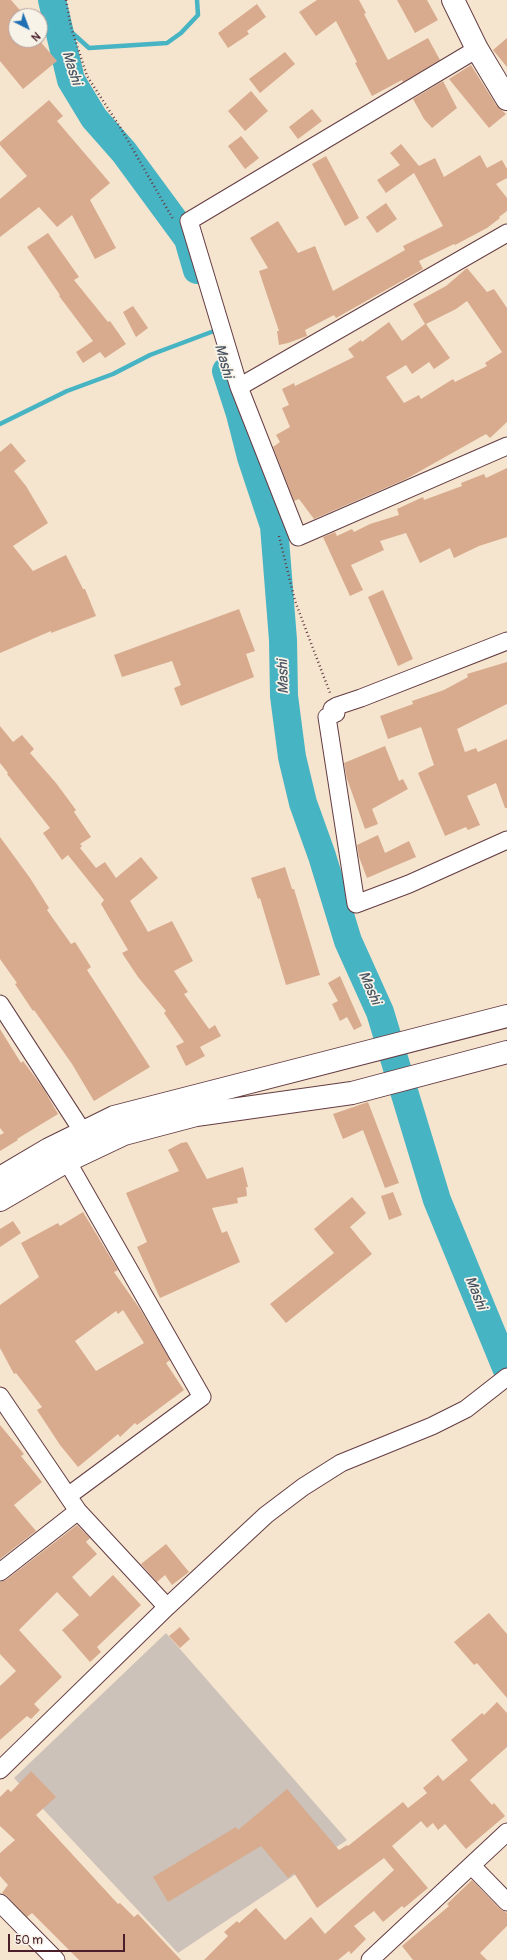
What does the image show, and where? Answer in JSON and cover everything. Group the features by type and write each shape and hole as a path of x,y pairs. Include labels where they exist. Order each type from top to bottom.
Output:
{"main road":[{"path":"453,0 477,49 507,99"},
{"path":"0,1178 49,1149 114,1117 344,1056 507,1016"},
{"path":"0,1200 67,1161 124,1134 196,1115 352,1093 507,1052"}],"street":[{"path":"477,49 188,221 239,387 298,537 507,446"},
{"path":"239,387 507,233"},
{"path":"507,641 362,698 337,706 332,709 336,712 327,716 356,904 409,884 507,840"},
{"path":"0,1004 83,1132"},
{"path":"67,1161 202,1397 68,1496"},
{"path":"0,1770 167,1607 266,1514 303,1486 341,1463 432,1426 466,1409 507,1378"},
{"path":"0,1396 78,1511 167,1607"},
{"path":"0,1572 78,1511"},
{"path":"370,1960 507,1832"},
{"path":"472,1866 507,1902"},
{"path":"0,1903 56,1960"}],"path":[{"path":"66,0 71,27 87,76 124,133 174,220"},
{"path":"278,532 295,601 336,712"}],"shaded area":[{"path":"166,1633 347,1840 178,1953 14,1778"}],"building":[{"path":"0,0 11,0 18,8 8,8 8,48 46,48 57,61 23,89 0,61"},
{"path":"317,0 359,0 366,13 364,14 388,60 428,38 440,60 403,82 402,80 372,96 336,21 316,36 299,12"},
{"path":"397,0 427,0 438,20 415,33"},
{"path":"257,4 266,17 247,31 249,34 228,48 218,33"},
{"path":"507,38 507,67 493,50"},
{"path":"285,52 295,64 260,93 249,79"},
{"path":"471,65 496,105 506,114 489,128 449,79"},
{"path":"443,81 457,108 432,128 424,119 413,99"},
{"path":"251,91 268,111 245,131 228,111"},
{"path":"49,100 63,116 57,121 110,183 90,200 116,248 95,259 72,215 57,227 39,207 0,237 0,199 27,176 0,145 0,142"},
{"path":"312,109 322,121 298,139 289,127"},
{"path":"241,136 259,158 245,169 228,146"},
{"path":"401,144 419,166 435,158 444,177 480,155 487,168 502,160 507,169 507,178 496,184 507,198 507,211 487,228 455,245 454,244 419,261 423,269 336,318 334,315 305,330 307,336 279,345 277,331 279,331 259,271 268,268 250,238 278,221 298,253 315,246 333,291 405,250 403,246 443,226 414,173 386,193 377,180 400,165 390,153"},
{"path":"326,156 359,218 345,226 312,164"},
{"path":"386,203 397,219 377,233 366,217"},
{"path":"48,233 79,277 74,280 108,322 110,321 126,344 105,358 100,352 83,363 76,352 93,341 59,296 60,295 27,247"},
{"path":"467,268 487,292 494,289 507,308 507,422 490,438 486,434 406,479 314,519 299,499 294,501 273,447 280,442 276,435 290,427 282,408 289,405 282,389 294,383 295,386 354,357 348,349 361,340 362,342 389,322 402,341 425,324 413,304 446,286","holes":["467,301 502,352 485,363 487,366 455,382 453,379 421,399 419,395 404,403 386,377 406,365 412,374 429,362 434,369 450,358 426,324 456,309"]},
{"path":"133,306 148,328 136,337 123,312"},
{"path":"11,443 26,461 14,471 26,486 48,523 13,546 33,571 66,555 83,589 85,589 96,616 51,633 51,631 0,653 0,452"},
{"path":"507,468 507,537 479,546 454,558 450,548 420,563 406,533 380,541 384,550 351,565 363,590 350,596 323,537 335,532 337,536 352,529 354,532 370,524 399,515 397,509 423,497 424,500 462,486 461,483 484,474 486,478"},
{"path":"383,590 413,659 398,666 368,597"},
{"path":"239,609 255,651 246,654 254,677 181,706 174,688 181,685 172,661 122,677 114,655"},
{"path":"507,662 507,704 457,729 465,752 476,748 478,752 507,739 507,808 505,808 496,783 467,796 480,825 468,830 466,827 445,836 418,773 434,765 421,727 388,739 380,716 413,704 412,701 444,690 468,677 467,674"},
{"path":"0,726 13,742 22,735 34,749 30,753 56,783 76,810 74,812 91,837 80,844 82,846 80,848 96,868 105,862 116,878 141,857 158,878 130,901 148,932 172,921 193,961 174,971 188,992 184,994 209,1029 215,1025 221,1036 200,1047 205,1056 186,1066 176,1046 184,1042 164,1013 166,1011 138,977 122,953 128,950 101,904 104,900 68,855 62,860 43,833 50,828 0,763"},
{"path":"385,746 399,781 403,779 408,789 372,809 378,824 365,829 347,779 344,763"},
{"path":"378,835 385,853 409,841 416,857 367,878 359,857 357,845"},
{"path":"0,837 30,878 49,908 47,910 71,944 75,942 91,967 87,970 150,1067 94,1101 72,1064 34,1010 33,1011 15,984 17,983 0,959"},
{"path":"285,867 292,889 294,889 320,975 286,985 260,898 258,899 251,878"},
{"path":"340,976 362,1026 354,1030 347,1017 340,1021 332,1004 338,1001 328,983"},
{"path":"0,1029 21,1063 23,1061 43,1088 58,1114 0,1151 0,1135 4,1133 0,1128"},
{"path":"368,1102 399,1183 385,1188 363,1130 343,1139 333,1114"},
{"path":"187,1142 207,1179 243,1167 248,1187 246,1187 247,1196 237,1198 238,1203 212,1208 222,1233 227,1231 240,1262 160,1298 137,1247 147,1242 126,1193 179,1171 168,1150 181,1143"},
{"path":"393,1192 402,1215 389,1220 381,1196"},
{"path":"352,1197 366,1213 350,1227 372,1254 286,1323 270,1304 334,1253 314,1229"},
{"path":"83,1212 118,1270 114,1272 140,1309 170,1360 166,1363 184,1390 137,1425 135,1423 120,1437 118,1434 78,1467 60,1445 37,1410 42,1407 16,1373 14,1374 0,1348 0,1305 39,1277 21,1243 58,1223 60,1226","holes":["123,1310 144,1343 96,1371 75,1341 116,1311 118,1314"]},
{"path":"13,1221 21,1233 0,1247 0,1229"},
{"path":"0,1425 24,1454 21,1456 42,1482 14,1505 36,1531 0,1559"},
{"path":"77,1525 90,1538 86,1542 97,1554 72,1577 90,1597 113,1575 141,1605 97,1647 101,1652 90,1662 62,1630 79,1615 57,1592 19,1630 62,1677 34,1704 40,1710 31,1719 27,1716 0,1740 0,1686 16,1671 0,1654 0,1582 6,1580"},
{"path":"166,1544 189,1572 172,1585 165,1575 157,1582 141,1564"},
{"path":"489,1613 507,1634 507,1698 477,1663 474,1665 454,1642"},
{"path":"180,1627 190,1639 180,1648 169,1636"},
{"path":"497,1702 507,1713 507,1747 470,1780 492,1805 494,1803 505,1816 466,1849 445,1824 438,1830 433,1823 427,1828 421,1821 392,1846 428,1888 404,1908 402,1906 383,1922 374,1911 354,1926 366,1939 351,1954 349,1951 338,1960 204,1960 228,1936 224,1932 237,1921 239,1923 256,1908 285,1940 311,1917 325,1934 394,1870 384,1858 317,1908 294,1873 288,1878 261,1846 168,1902 153,1877 236,1827 238,1830 287,1789 339,1850 347,1845 348,1846 403,1802 408,1808 427,1793 423,1788 438,1775 443,1781 468,1760 451,1740 482,1713 484,1715"},
{"path":"31,1771 56,1797 36,1815 118,1904 120,1903 134,1917 138,1914 181,1960 79,1960 32,1913 27,1917 7,1896 2,1893 8,1885 0,1876 0,1853 15,1840 0,1826 0,1797 8,1789 11,1792"},
{"path":"472,1880 500,1909 507,1913 507,1926 480,1953 487,1960 413,1960 402,1946 449,1906 447,1904"}],"waterway":[{"name":"Mashi","path":"52,0 71,80 94,118 124,152 188,239 197,270"},
{"path":"58,20 89,48 167,43 181,33 198,15 197,0"},
{"path":"0,424 67,391 113,374 150,355 214,331"},
{"name":"Mashi","path":"226,371 240,414 251,457 274,526 283,640 284,696 292,757 303,803 322,856 348,941 380,1012 437,1200 507,1370"}]}
